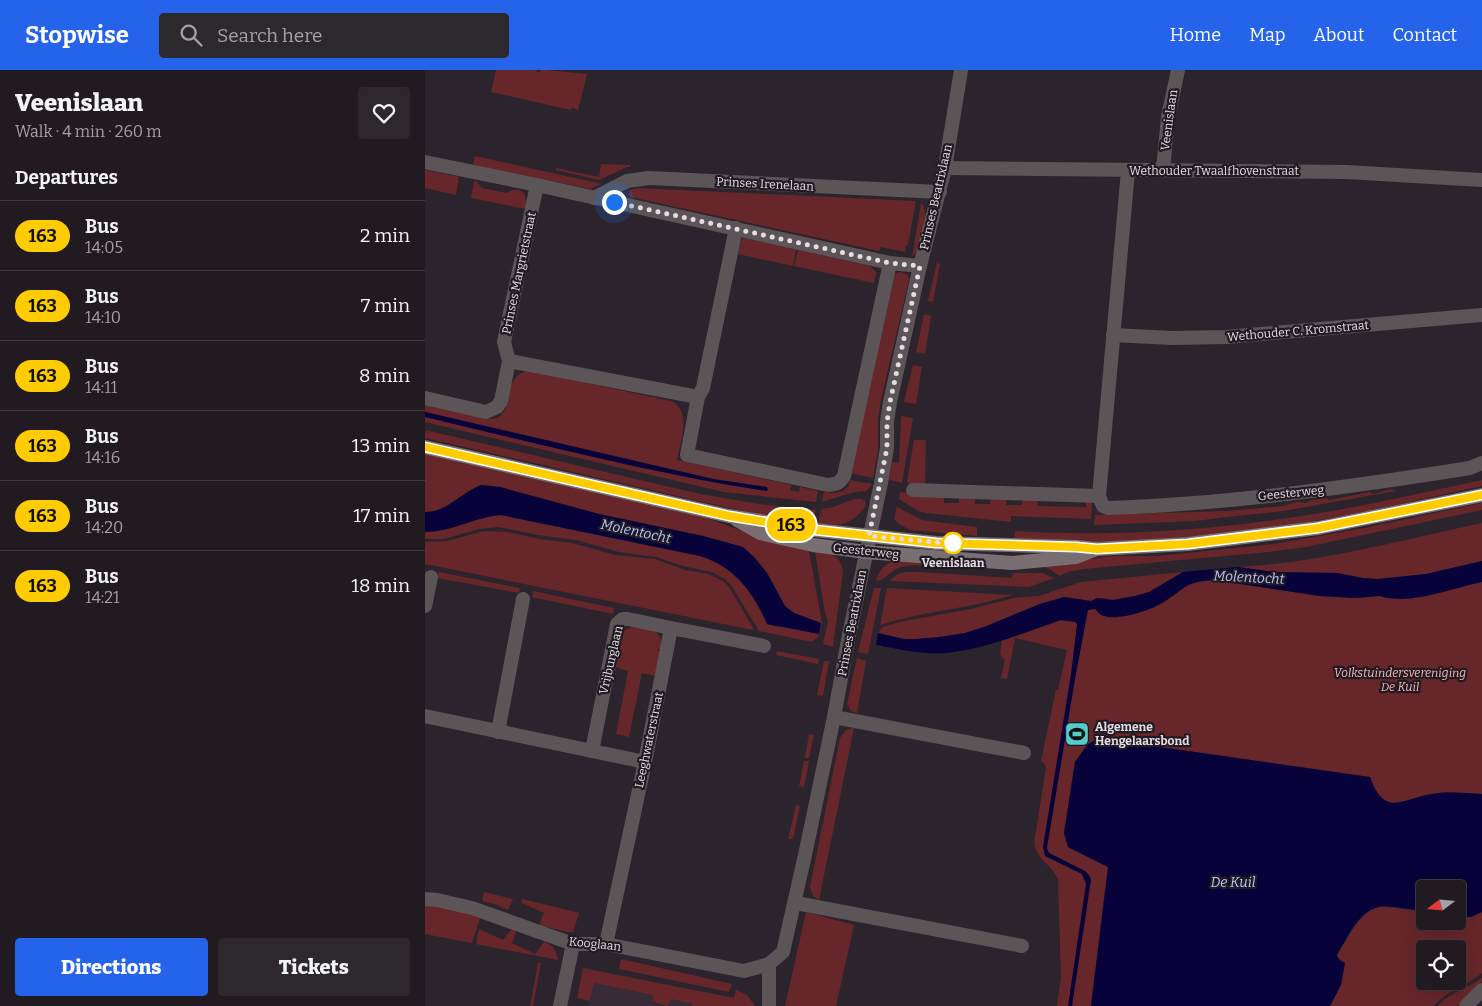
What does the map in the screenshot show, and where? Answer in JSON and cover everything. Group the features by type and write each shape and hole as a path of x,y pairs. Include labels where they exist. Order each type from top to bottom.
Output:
{"main road":[{"name":"Geesterweg","path":"425,447 729,516 815,530 936,543 1097,549 1188,544 1318,528 1482,495"},
{"name":"Geesterweg","path":"729,516 760,533 806,544 866,552 1012,563 1076,557 1097,549"}],"street":[{"name":"Prinses Beatrixlaan","path":"769,964 783,952 796,903 887,448 887,422 890,402 920,266 940,192 961,70"},
{"name":"Veenislaan","path":"1163,170 1168,116 1178,70"},
{"path":"425,162 537,184 890,263 920,266"},
{"name":"Wethouder Twaalfhovenstraat","path":"945,168 1346,172 1482,180"},
{"path":"1100,499 1128,171"},
{"name":"Prinses Irenelaan","path":"594,198 627,181 649,178 940,192"},
{"name":"Prinses Margrietstraat","path":"509,361 504,342 537,184"},
{"path":"736,228 703,388 698,397 687,455 828,485 838,484 844,476 890,263"},
{"name":"Wethouder C. Kromstraat","path":"1113,335 1226,338 1482,315"},
{"path":"425,398 487,412 492,411 501,401 509,361 698,397"},
{"name":"Geesterweg","path":"913,490 1100,499 1108,508 1144,507 1280,495 1372,484 1470,468 1482,463"},
{"path":"425,606 431,577"},
{"path":"498,732 523,600"},
{"name":"Vrijburglaan","path":"592,751 617,624 623,619 628,619 671,628"},
{"path":"671,628 764,646"},
{"name":"Leeghwaterstraat","path":"606,944 645,762 671,628"},
{"path":"425,716 645,762"},
{"path":"834,717 1024,753"},
{"name":"Kooglaan","path":"425,899 472,908 573,944 606,944 745,971 769,964"},
{"path":"796,903 1022,946"},
{"path":"559,1006 573,944"},
{"path":"769,964 769,1006"},
{"path":"1466,1006 1482,990"}],"shaded area":[{"path":"594,983 653,995 652,1003 668,1006 589,1006"},
{"path":"671,999 692,1004 692,1006 669,1006"}],"green space":[{"path":"496,70 535,70 539,73 541,70 547,70 587,74 578,110 491,92"},
{"path":"475,156 602,184 590,189 473,165"},
{"path":"601,164 630,165 630,167 599,180 556,170 556,168 599,177"},
{"path":"425,170 459,177 456,195 425,188"},
{"path":"476,181 482,188 506,193 519,190 525,195 526,209 471,198 474,182"},
{"path":"637,188 916,201 905,252 881,247 879,251 630,197 628,194 630,190"},
{"path":"921,203 924,207 925,219 916,252 912,257"},
{"path":"743,238 796,249 793,266 738,254"},
{"path":"798,250 870,266 876,272 874,283 794,266"},
{"path":"937,263 940,264 933,302 928,301"},
{"path":"900,272 908,275 909,280 881,400 878,420 878,451 873,478 851,473 895,274"},
{"path":"924,314 931,316 925,354 916,352"},
{"path":"913,365 922,367 916,404 904,402"},
{"path":"529,371 671,401 682,412 683,420 677,460 792,485 790,490 799,492 800,487 818,491 816,502 724,492 425,422 425,417 677,475 726,485 768,490 766,487 713,479 425,412 425,405 488,419 498,417 507,405 510,388 514,380 519,374"},
{"path":"901,416 913,418 902,483 889,480 892,462 899,463"},
{"path":"425,430 700,494 759,504 816,510 813,525 729,508 425,438"},
{"path":"914,440 926,440 925,484 909,484 907,481"},
{"path":"425,453 707,518 758,537 809,551 822,623 819,636 812,642 759,631 731,585 725,579 712,572 683,566 656,557 619,552 576,540 499,527 479,529 444,539 425,539 425,532 444,530 482,518 501,515 700,556 723,566 741,582 756,602 767,624 819,634 821,623 794,613 785,606 767,573 743,547 703,536 599,514 500,487 481,485 436,511 425,512"},
{"path":"850,480 872,484 866,491 854,492 822,502 824,492 842,491 848,487"},
{"path":"1482,480 1482,486 1399,504 1315,521 1241,532 1127,541 1014,542 1015,531 1050,533 1155,532 1260,522 1342,509"},
{"path":"1391,489 1396,491 1283,511 1196,521 1094,525 1095,515 1226,511 1284,506 1296,502 1306,503 1326,498 1329,500 1370,492 1373,494"},
{"path":"900,492 944,496 944,503 959,503 959,496 975,497 975,504 990,504 991,497 1006,498 1006,505 1022,505 1022,499 1037,499 1038,506 1086,507 1086,500 1092,501 1091,519 1011,516 1011,522 926,513 918,511 899,499"},
{"path":"854,499 865,501 866,506 850,521 833,525 818,525 821,509 833,507"},
{"path":"1482,503 1482,510 1306,547 1084,569 1059,576 1050,569 1040,566 1113,556 1158,556 1274,544 1364,528"},
{"path":"897,507 922,520 977,527 977,536 910,530 894,519"},
{"path":"1482,523 1482,561 1426,574 1378,579 1337,573 1273,572 1238,567 1269,565 1330,556"},
{"path":"484,531 508,532 539,539 572,543 615,555 655,559 685,570 708,574 723,581 729,587 753,630 425,564 425,542 447,541"},
{"path":"815,552 826,553 837,558 843,571 833,647 823,644 828,621"},
{"path":"895,560 949,563 949,568 902,567 893,570 882,580 876,581 883,568"},
{"path":"439,572 520,588 519,593 437,578"},
{"path":"906,572 1012,578 1013,573 1043,573 1054,578 1029,587 889,581 898,574"},
{"path":"1183,572 1149,592 1135,596 1113,600 1102,598 1091,601 1064,597 1040,604 965,633 940,637 904,639 878,633 883,627 899,622 971,609 1014,598 1039,596 1081,582"},
{"name":"Volkstuindersvereniging De Kuil","path":"1214,580 1320,596 1356,598 1380,596 1403,598 1427,595 1482,582 1482,794 1457,792 1432,794 1402,802 1388,802 1375,790 1369,777 1103,737 1075,762 1064,833 1068,847 1108,867 1091,1006 1057,1006 1061,977 1058,880 1053,871 1038,854 1034,843 1046,768 1045,764 1041,761 1056,690 1058,690 1067,650 1015,638 1007,679 1001,678 1005,661 1000,654 1002,640 1061,620 1075,622 1089,609 1095,609 1102,616 1172,597 1186,586 1201,581"},
{"path":"874,588 881,588 868,654 858,652"},
{"path":"887,588 1012,595 880,625"},
{"path":"533,591 614,608 613,614 532,597"},
{"path":"633,627 654,631 658,634 661,649 658,649 660,652 655,676 642,673 629,737 616,734 628,671 615,667 623,633 625,630"},
{"path":"777,651 819,659 818,664 776,655"},
{"path":"857,658 866,661 857,713 851,711 847,704"},
{"path":"824,661 829,661 823,696 817,695"},
{"path":"854,728 819,900 813,896 810,887 840,738 846,730"},
{"path":"809,734 814,735 809,758 805,758"},
{"path":"804,761 809,761 804,787 799,786"},
{"path":"796,805 800,806 793,839 788,839"},
{"path":"484,892 513,899 508,910 482,901"},
{"path":"522,899 579,913 573,932 539,925 544,913 522,903"},
{"path":"425,904 460,909 480,918 472,943 425,934"},
{"path":"1381,906 1416,911 1416,930 1466,930 1466,917 1482,912 1482,973 1466,983 1466,940 1416,940 1416,990 1454,990 1434,1006 1330,1006 1341,985 1344,962 1337,957 1337,954 1360,919"},
{"path":"806,912 854,925 836,1006 785,1006"},
{"path":"479,929 503,940 510,931 517,929 512,943 535,954 544,942 550,944 554,948 558,960 476,944"},
{"path":"621,959 732,984 729,992 619,969"},
{"path":"538,963 541,963 533,1006 530,1006"},
{"path":"583,968 734,998 736,990 747,995 755,1006 692,1006 692,1004 671,999 668,1006 652,1002 653,995 594,983 590,1001 577,998"},
{"path":"1482,978 1482,982 1457,1006 1438,1006 1447,998 1461,990 1466,990 1466,987"}],"water":[{"path":"425,412 713,479 767,487 768,490 680,476 595,457 425,417"},
{"name":"Molentocht","path":"481,485 500,487 599,514 703,536 743,547 767,573 785,606 794,613 821,623 819,634 767,624 756,602 741,582 723,566 700,556 501,515 482,518 444,530 425,532 425,512 447,506"},
{"name":"Molentocht","path":"1482,561 1482,582 1418,598 1392,599 1380,596 1355,598 1320,596 1214,580 1190,584 1158,605 1127,616 1111,617 1099,613 1095,609 1088,610 1047,848 1049,853 1085,871 1091,880 1072,1006 1068,1006 1086,884 1082,874 1045,856 1043,847 1071,674 1077,624 1061,620 990,644 946,653 902,650 876,645 878,633 904,639 916,639 965,633 1040,604 1064,597 1091,601 1097,598 1113,600 1135,596 1149,592 1183,572 1238,567 1273,572 1337,573 1378,579 1426,574"},
{"name":"De Kuil","path":"1103,737 1370,777 1382,798 1388,802 1395,803 1432,794 1457,792 1482,794 1482,912 1466,917 1466,880 1416,880 1416,910 1379,907 1365,914 1354,927 1337,955 1339,960 1345,963 1341,985 1330,1006 1091,1006 1108,867 1068,847 1064,833 1075,762 1087,745"}],"bus line":[{"name":"163","path":"425,447 729,516 815,530 936,543 1097,549 1188,544 1318,528 1482,495"}],"place":[{"name":"Veenislaan","path":"953,543"},
{"name":"Algemene Hengelaarsbond","path":"1077,734"}],"route":[{"path":"614,202 890,263 920,266 890,402 887,422 887,448 869,536 955,544 953,543"}]}
